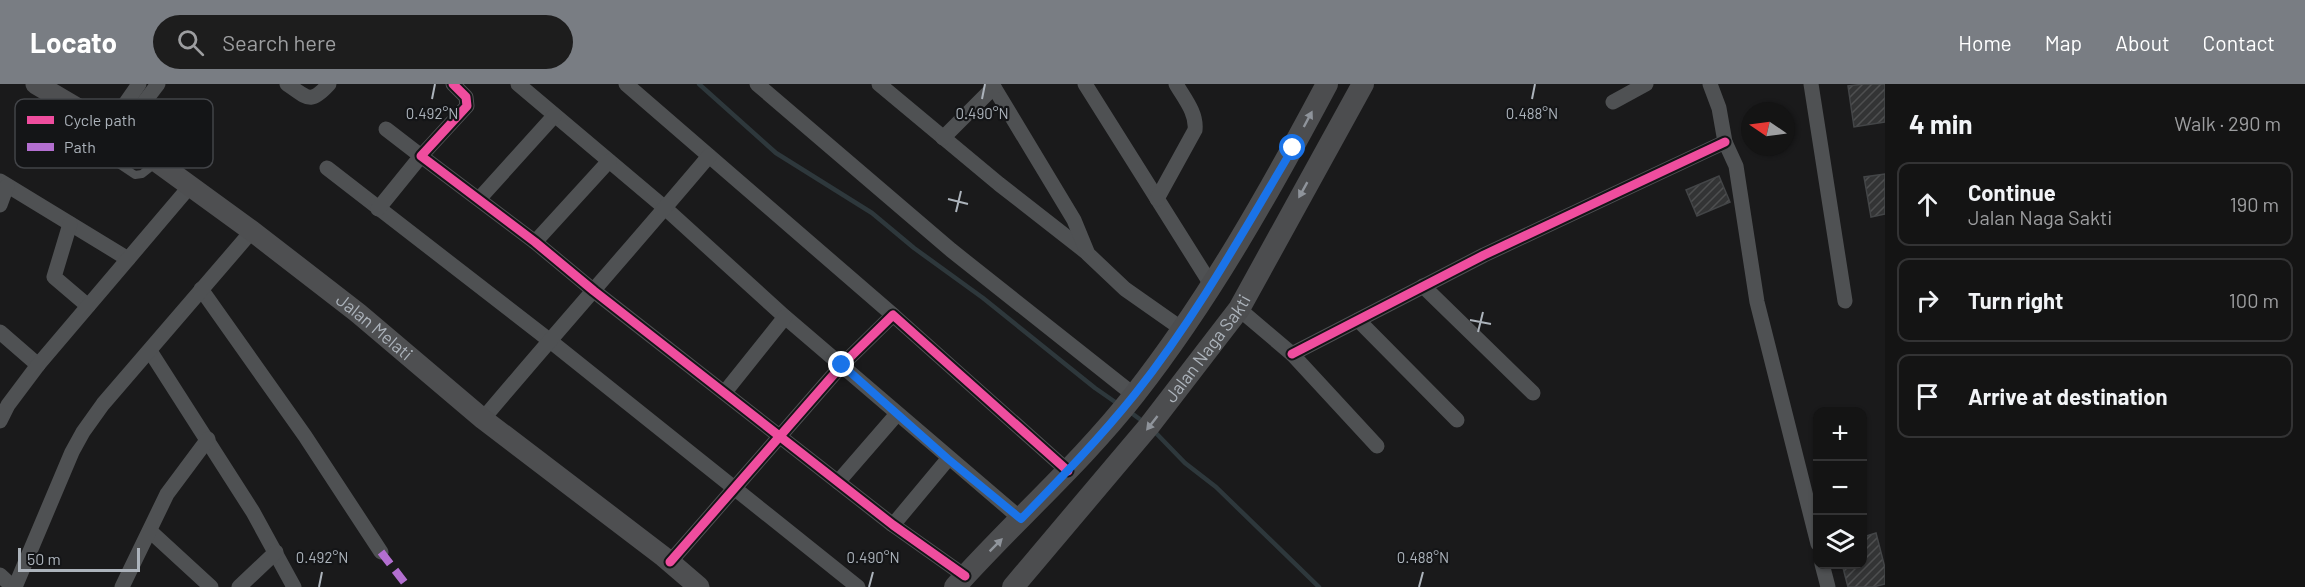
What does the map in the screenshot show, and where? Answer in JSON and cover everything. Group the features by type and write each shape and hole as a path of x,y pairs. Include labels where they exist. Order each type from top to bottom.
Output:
{"main road":[{"name":"Jalan Melati","path":"36,84 61,99"},
{"name":"Jalan Naga Sakti","path":"960,582 1068,471 1134,395 1212,285 1293,148 1327,84"},
{"name":"Jalan Naga Sakti","path":"1013,587 1149,426 1239,309 1363,84"},
{"name":"Jalan Melati","path":"166,168 358,313 483,419 670,562 694,586"}],"street":[{"path":"128,99 139,84"},
{"path":"140,99 158,84"},
{"path":"287,84 307,98 313,98 317,97 329,84"},
{"path":"378,209 421,156 467,106 466,97 453,84"},
{"path":"518,84 665,208 785,317 948,459 1021,519"},
{"path":"626,84 893,315 1068,471"},
{"path":"757,84 951,250 1134,395"},
{"path":"879,84 1088,254 1125,289 1182,329"},
{"path":"1085,84 1212,285"},
{"path":"1157,199 1195,130 1192,112 1176,84"},
{"path":"1613,102 1646,84"},
{"path":"1710,84 1719,108 1725,142 1736,166 1757,302 1813,524"},
{"path":"1811,84 1845,301"},
{"path":"943,138 993,85 1074,220 1088,254"},
{"path":"479,199 554,116"},
{"path":"386,129 535,242 594,291 893,525 960,582"},
{"path":"1292,354 1484,255 1725,142"},
{"path":"483,419 710,156"},
{"path":"535,242 609,161"},
{"path":"327,168 549,340 858,587"},
{"path":"0,205 4,183 128,259"},
{"path":"0,422 8,405 38,365 191,185"},
{"path":"70,224 54,277 88,306"},
{"path":"0,575 14,587 72,452 83,432 103,404 252,231"},
{"path":"1423,286 1533,393"},
{"path":"201,289 305,436 381,552"},
{"path":"1239,309 1292,354 1377,446"},
{"path":"670,562 842,365 893,315"},
{"path":"725,392 785,317"},
{"path":"1358,320 1458,420"},
{"path":"0,332 38,365"},
{"path":"150,351 208,439 276,552 294,587"},
{"path":"838,482 897,414"},
{"path":"122,587 171,488 208,439"},
{"path":"893,525 948,459"},
{"path":"150,531 211,587"},
{"path":"239,587 276,552"},
{"path":"1823,569 1828,587"}],"lane":[{"path":"124,168 135,175 142,174 150,168"}],"building":[{"path":"1885,84 1885,122 1854,127 1848,86"},
{"path":"1885,174 1885,214 1871,217 1864,177"},
{"path":"1719,176 1730,202 1697,216 1686,190"},
{"path":"1876,533 1885,568 1885,584 1873,587 1848,587 1843,569 1867,569 1867,536"}],"waterway":[{"path":"699,84 776,153 872,213 914,248 983,298 1118,404"},
{"path":"1130,412 1145,423"},
{"path":"1153,430 1185,463 1216,487 1319,587"}],"marked path":[{"path":"381,552 408,587"}],"cycle path":[{"path":"453,84 466,97 467,106 421,156 535,242 594,291 893,525 965,576"},
{"path":"1292,354 1484,255 1725,142"},
{"path":"670,562 842,365 893,315 1068,471"}],"route":[{"path":"842,365 948,459 1021,519 1068,471 1134,395 1212,285 1293,148"}]}
